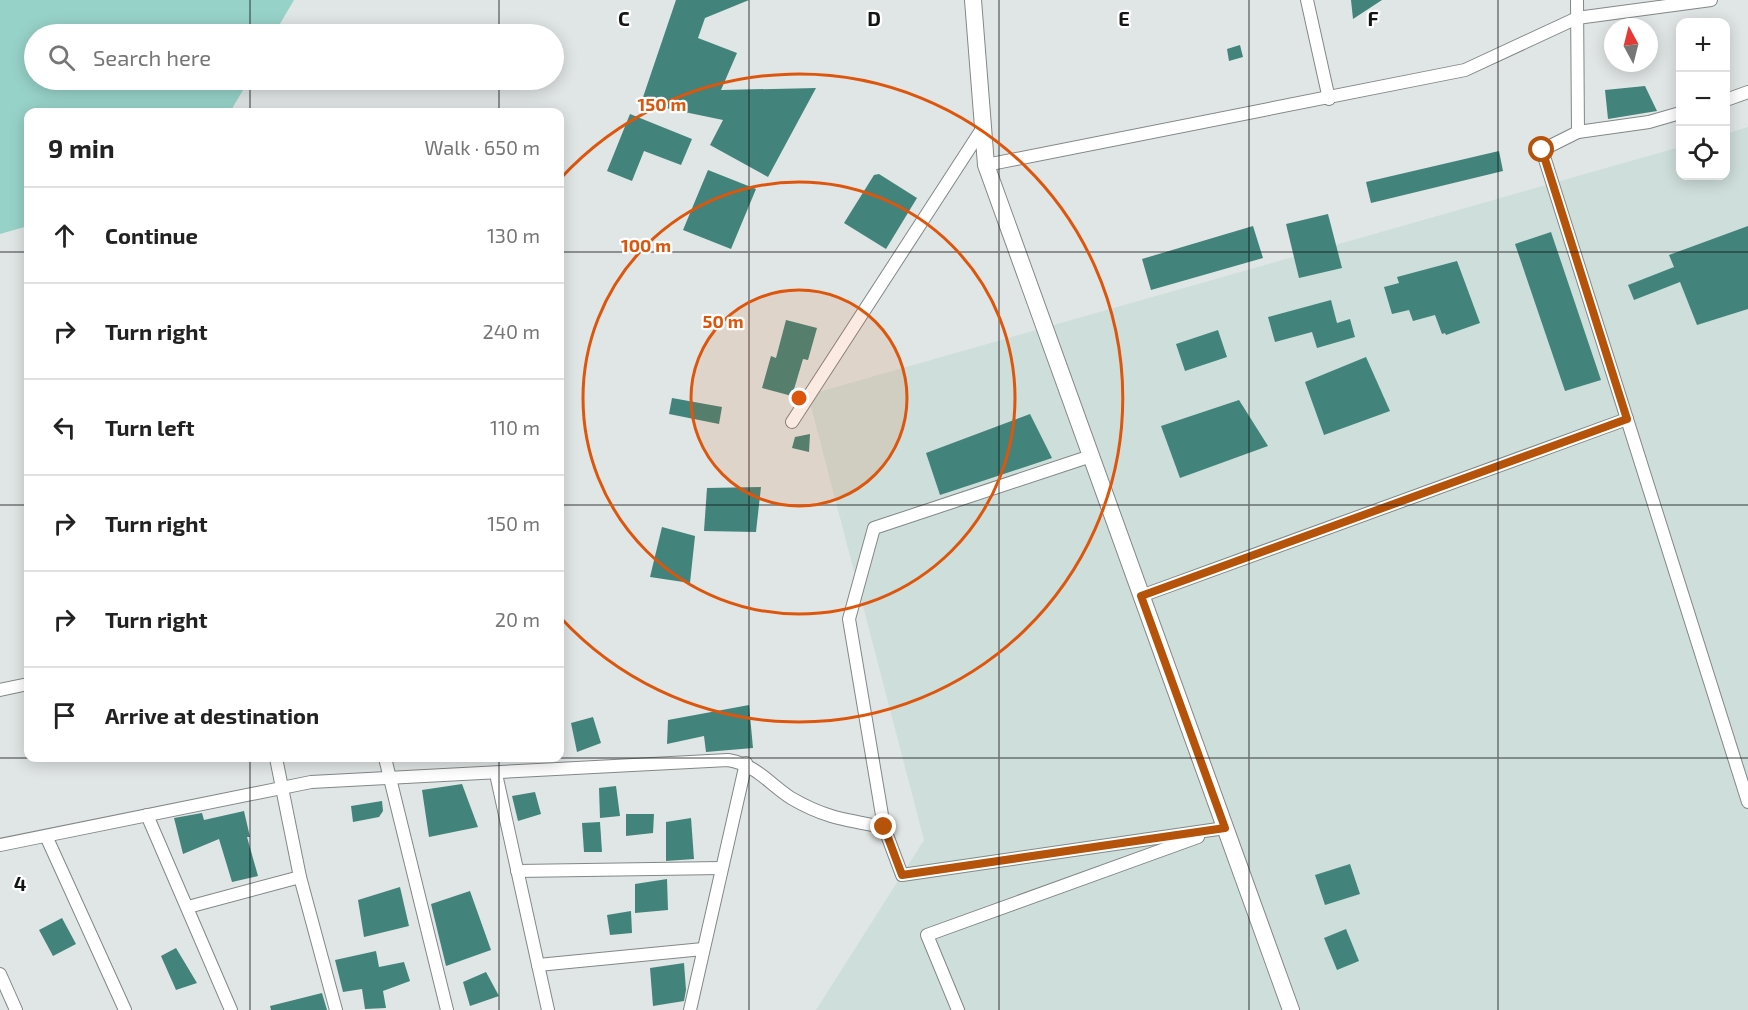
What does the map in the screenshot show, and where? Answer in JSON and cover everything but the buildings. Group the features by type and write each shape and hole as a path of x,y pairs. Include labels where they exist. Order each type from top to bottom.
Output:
{"main road":[{"path":"973,0 986,165 1291,1010"}],"street":[{"path":"1307,0 1329,99"},
{"path":"1578,0 1578,132"},
{"path":"986,165 1329,99 1465,70 1577,18 1703,1"},
{"path":"1730,98 1748,92"},
{"path":"1676,114 1649,122 1578,132 1542,150 1748,802"},
{"path":"792,422 982,129"},
{"path":"1141,596 1627,419"},
{"path":"1091,456 874,528 849,619 884,827 902,875 1225,828"},
{"path":"0,690 24,685"},
{"path":"0,845 311,782 728,760 746,763 789,796 827,817 884,827"},
{"path":"277,762 300,877 336,1010"},
{"path":"386,762 447,1010"},
{"path":"690,1010 746,763"},
{"path":"496,774 548,1010"},
{"path":"147,815 231,1010"},
{"path":"958,1010 927,935 1225,828"},
{"path":"46,836 125,1010"},
{"path":"517,871 721,868"},
{"path":"188,907 300,877"},
{"path":"538,965 703,949"},
{"path":"0,974 16,1010"}],"shaded area":[{"path":"1748,127 1748,1010 816,1010 924,840 808,395 1676,148 1676,180 1730,180 1730,133"}],"green space":[{"path":"0,0 294,0 280,24 24,24 24,90 243,90 232,108 24,108 24,227 0,234"}],"route":[{"path":"884,827 902,875 1225,828 1141,596 1627,419 1542,150"}]}
